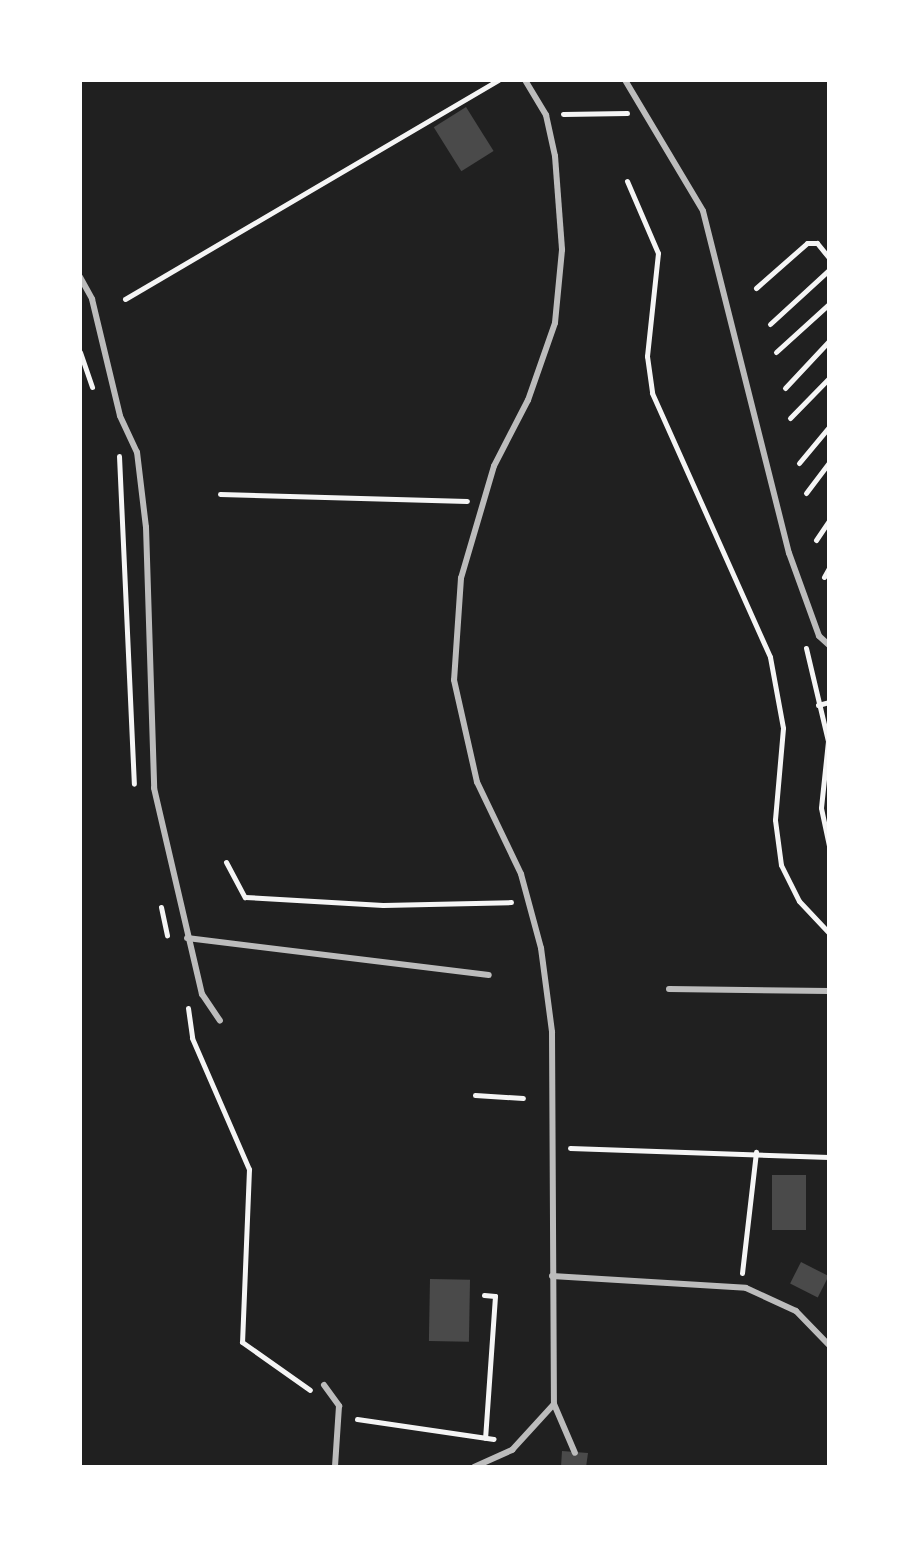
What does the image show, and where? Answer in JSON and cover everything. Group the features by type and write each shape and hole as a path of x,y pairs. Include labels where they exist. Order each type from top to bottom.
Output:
{"lane":[{"path":"525,80 546,115 555,156 562,250 555,324 484,501 461,578 454,680 476,782 529,902 552,1032 554,1404 575,1453"},
{"path":"624,80 703,211 789,553 819,636 829,645"},
{"path":"80,277 92,300 120,416 138,452 146,526 154,788 202,994 220,1021"},
{"path":"187,938 489,974"},
{"path":"669,989 829,991"},
{"path":"552,1276 740,1288 796,1310 829,1344"},
{"path":"324,1385 339,1406 335,1467"},
{"path":"474,1467 512,1450 554,1404"}],"path":[{"path":"125,299 498,80"},
{"path":"574,113 612,113"},
{"path":"627,181 658,253 648,356 652,394 770,657 784,728 774,820 781,865 799,901 829,933"},
{"path":"756,288 807,244 817,243 829,258"},
{"path":"770,324 829,270"},
{"path":"776,352 829,304"},
{"path":"786,388 829,342"},
{"path":"790,418 829,378"},
{"path":"799,463 829,427"},
{"path":"806,494 829,462"},
{"path":"220,494 484,501"},
{"path":"816,540 829,520"},
{"path":"824,577 829,568"},
{"path":"819,636 805,649 828,740 822,826 829,845"},
{"path":"818,705 829,702"},
{"path":"226,862 246,897 382,905 529,902"},
{"path":"475,1096 523,1098"},
{"path":"552,1148 829,1157"},
{"path":"740,1288 756,1152"},
{"path":"484,1295 495,1296 485,1438"}],"shaded area":[{"path":"80,80 829,80 829,1467 80,1467"}],"building":[{"path":"466,107 494,151 461,171 434,127"},
{"path":"772,1175 806,1175 806,1230 772,1230"},
{"path":"801,1262 829,1276 818,1297 790,1283"},
{"path":"430,1279 470,1280 469,1342 429,1341"},
{"path":"562,1451 588,1453 586,1467 561,1467"}]}
